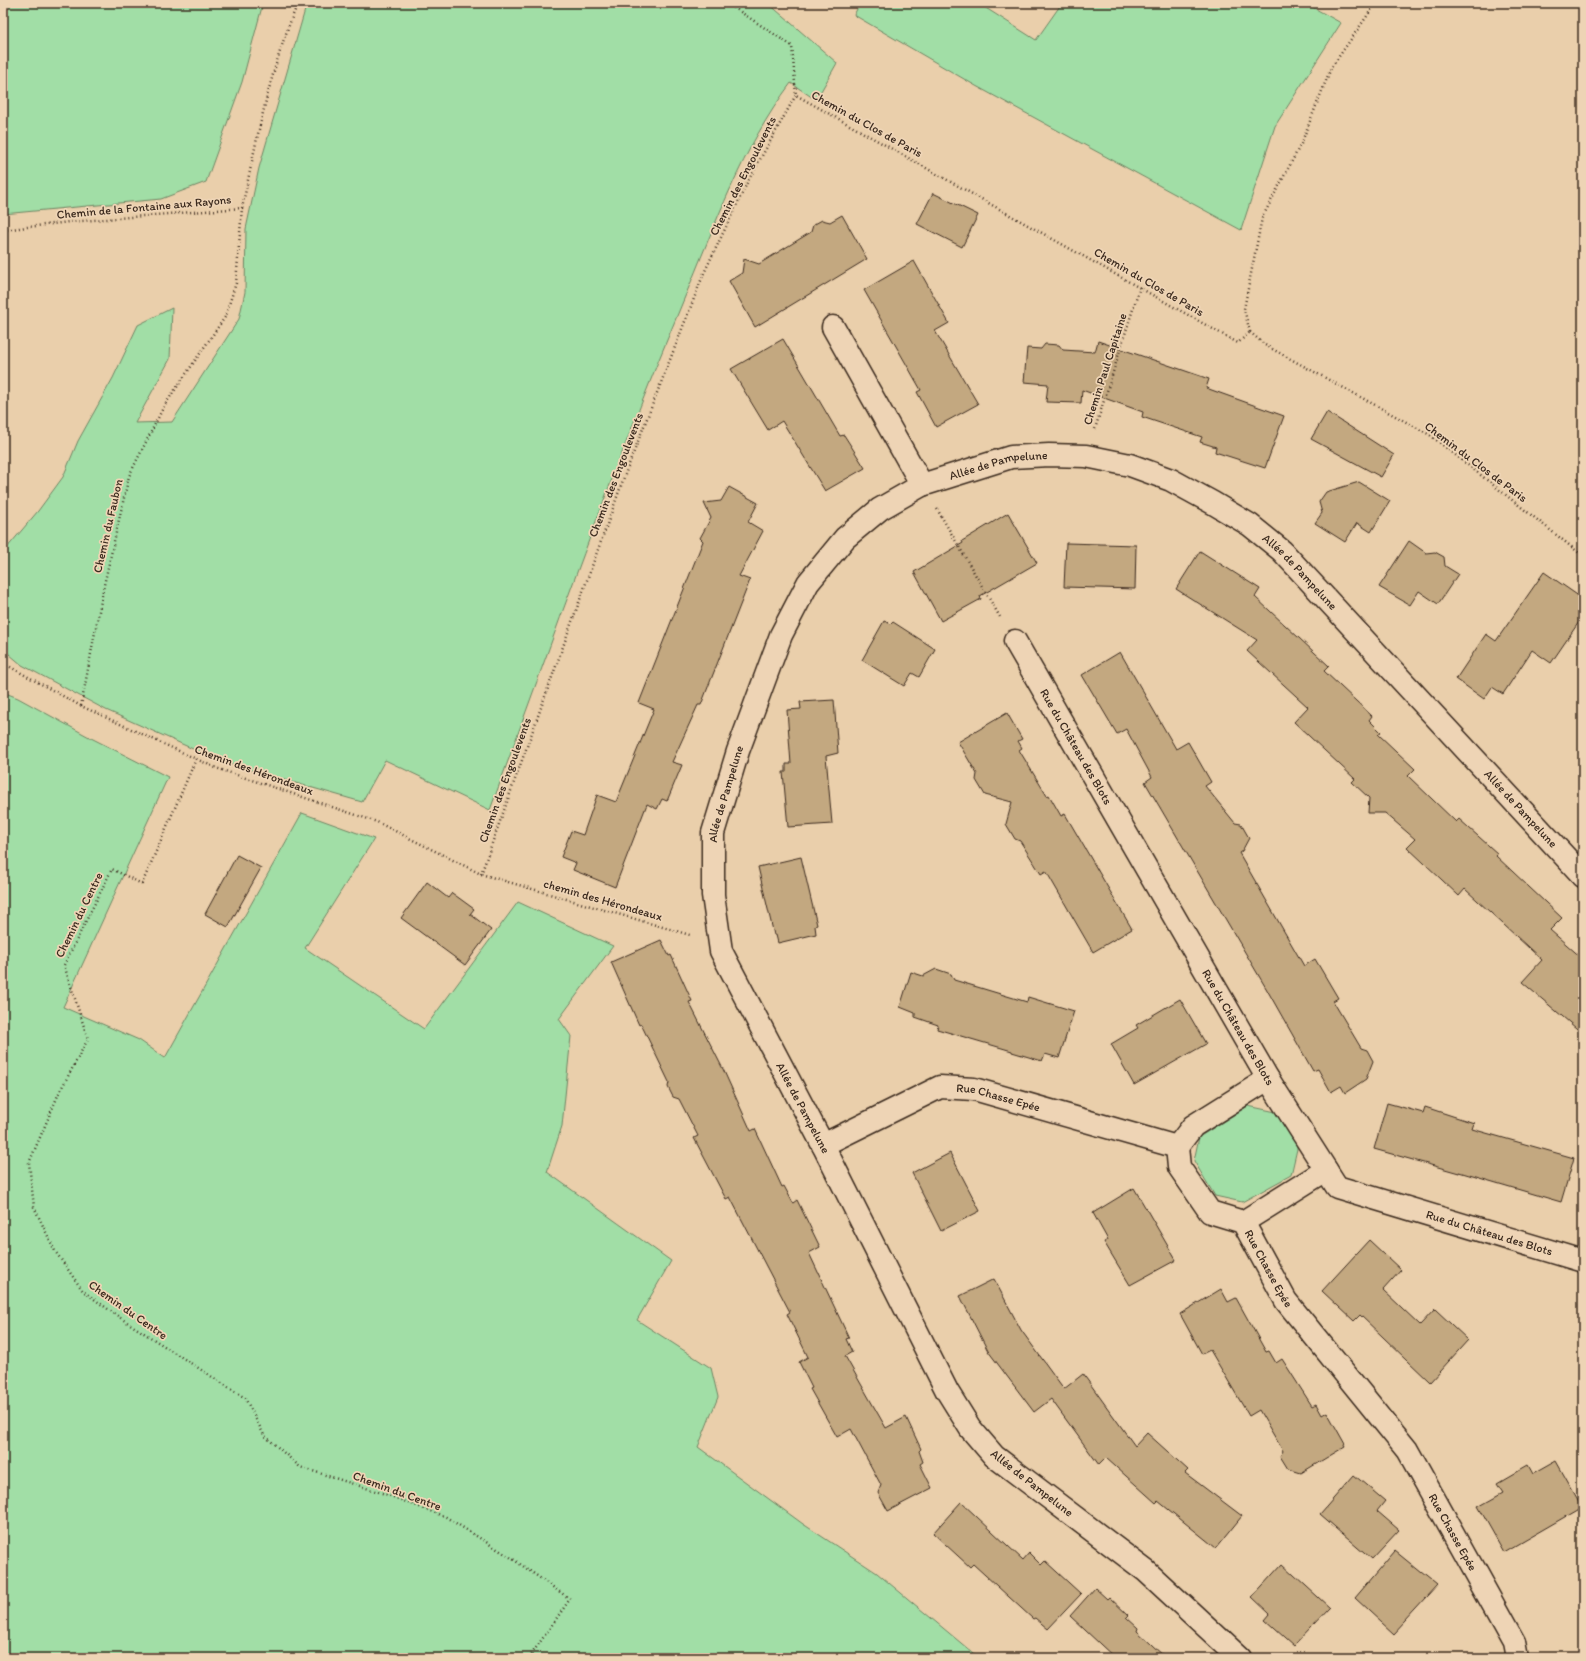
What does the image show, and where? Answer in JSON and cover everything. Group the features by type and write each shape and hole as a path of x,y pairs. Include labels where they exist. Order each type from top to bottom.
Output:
{"street":[{"path":"833,327 922,485"},
{"name":"Allée de Pampelune","path":"1240,1658 1146,1571 994,1456 970,1428 946,1391 823,1146 721,951 713,895 713,833 738,751 781,635 808,583 845,538 880,509 922,485 1011,457 1049,455 1086,456 1130,466 1171,480 1213,503 1250,525 1282,551 1583,876"},
{"name":"Rue du Château des Blots","path":"1015,641 1268,1079 1337,1187 1583,1261"},
{"path":"1177,1147 1193,1126 1268,1079"},
{"name":"Rue Chasse Epée","path":"823,1146 940,1087 974,1089 1177,1147 1179,1167 1210,1212 1243,1222 1286,1301 1407,1450 1514,1642 1517,1658"},
{"path":"1243,1222 1326,1170"}],"path":[{"name":"Chemin de la Fontaine aux Rayons","path":"3,230 69,222 242,208 260,124 285,34 298,3"},
{"name":"Chemin du Clos de Paris","path":"727,3 792,46 796,95 1238,343 1250,332 1265,345 1430,435 1583,556"},
{"path":"1250,332 1244,309 1262,218 1301,144 1332,68 1376,3"},
{"name":"Chemin des Engoulevents","path":"481,874 626,472 704,273 748,181 796,95"},
{"name":"Chemin du Faubon","path":"81,706 104,585 129,476 164,406 225,316 236,283 242,208"},
{"name":"Chemin Paul Capitaine","path":"1086,456 1140,287"},
{"path":"922,485 1015,641"},
{"name":"Chemin des Hérondeaux","path":"3,663 81,706 216,768 376,822 481,874"},
{"name":"Chemin du Centre","path":"196,759 142,884 112,869 64,965 88,1039 59,1093 29,1163 34,1207 55,1251 83,1291 119,1317 245,1398 264,1435 300,1467 385,1494 446,1517 510,1557 570,1599 529,1658"},
{"name":"chemin des Hérondeaux","path":"481,874 720,944"}],"green space":[{"path":"3,3 263,3 242,82 206,182 161,199 3,214"},
{"path":"307,3 768,3 837,63 816,100 791,83 758,134 744,160 707,243 658,362 584,553 490,810 385,760 362,802 222,762 106,710 22,665 3,649 3,556 6,549 38,511 63,477 78,441 113,378 138,325 172,308 170,359 135,423 172,422 239,319 245,292 246,229 259,168"},
{"path":"860,3 978,3 1036,40 1062,3 1305,3 1341,23 1275,126 1241,230 976,86 854,15"},
{"path":"3,692 18,698 91,738 168,777 63,1007 139,1040 165,1058 302,813 374,839 305,948 424,1029 518,902 613,946 559,1019 571,1036 562,1126 547,1172 671,1261 637,1320 711,1368 718,1397 698,1447 803,1524 877,1573 979,1658 3,1658"},
{"path":"1248,1106 1276,1112 1297,1143 1297,1149 1291,1175 1242,1202 1215,1196 1194,1161 1199,1137"}],"building":[{"path":"933,193 978,215 962,247 917,224"},
{"path":"842,215 867,259 755,327 729,281 742,273 744,259 759,264 811,232 813,225 822,220 830,222"},
{"path":"914,261 949,323 935,331 978,404 936,427 917,392 921,390 864,290"},
{"path":"783,339 840,436 844,435 865,468 825,491 782,421 768,430 731,369"},
{"path":"1098,341 1209,379 1206,388 1284,416 1265,468 1215,452 1216,447 1200,442 1202,437 1142,417 1143,412 1082,390 1081,403 1046,402 1048,384 1024,382 1027,348 1041,349 1045,344 1059,345 1063,350 1095,352"},
{"path":"1327,412 1394,455 1381,477 1311,439"},
{"path":"1359,482 1390,501 1371,532 1357,523 1345,542 1315,523 1322,513 1319,502 1326,492"},
{"path":"729,487 758,503 748,522 763,531 739,576 750,580 701,705 698,705 672,762 682,765 667,801 662,799 657,809 647,804 615,887 573,870 576,863 561,857 571,831 583,835 597,795 616,802 654,709 639,703 703,541 700,538 711,518 704,503 721,501"},
{"path":"1008,513 1037,563 980,596 981,599 941,621 914,572 963,543 962,541"},
{"path":"1409,541 1426,553 1435,552 1444,557 1445,566 1458,574 1438,604 1419,591 1410,605 1379,587"},
{"path":"1066,543 1136,545 1135,589 1064,587"},
{"path":"1200,551 1260,589 1255,597 1329,666 1324,671 1372,716 1369,720 1381,732 1378,734 1415,769 1408,776 1456,822 1459,819 1498,854 1496,856 1562,918 1550,930 1583,959 1583,1034 1522,982 1542,960 1465,889 1459,896 1407,847 1415,839 1385,813 1368,813 1369,798 1352,782 1355,779 1294,722 1308,707 1247,651 1257,640 1176,589"},
{"path":"1544,572 1583,599 1583,616 1551,663 1532,650 1503,694 1492,687 1484,699 1456,679 1486,634 1496,641"},
{"path":"884,621 891,624 893,622 935,649 919,677 912,673 904,686 862,660"},
{"path":"1120,652 1176,749 1188,742 1211,782 1205,786 1235,823 1241,824 1249,838 1242,851 1239,853 1304,966 1315,959 1338,998 1333,1001 1361,1048 1367,1050 1373,1061 1366,1079 1345,1093 1341,1086 1331,1092 1318,1069 1313,1071 1145,782 1152,777 1126,729 1117,734 1082,675"},
{"path":"834,700 838,753 826,756 832,824 788,827 783,772 786,772 786,764 791,764 787,710 801,709 800,702"},
{"path":"1007,713 1022,739 1018,741 1022,748 1019,750 1061,816 1065,814 1132,929 1093,952 1046,871 1041,874 1020,841 1015,839 1006,824 1012,802 985,795 976,780 977,774 958,742"},
{"path":"237,855 261,868 228,927 205,914"},
{"path":"801,857 817,925 815,926 816,934 778,943 776,935 774,935 758,867"},
{"path":"427,882 448,898 452,893 474,909 470,914 491,930 465,965 401,918"},
{"path":"661,940 669,956 671,955 692,1001 689,1002 723,1069 751,1131 755,1129 782,1187 784,1186 793,1203 797,1200 820,1247 809,1253 849,1338 846,1339 852,1352 845,1356 886,1428 906,1417 921,1449 919,1451 923,1462 920,1464 932,1488 888,1511 878,1493 881,1485 851,1429 837,1437 810,1389 812,1388 799,1362 808,1357 787,1314 790,1312 730,1197 726,1199 694,1138 698,1136 679,1099 673,1097 668,1087 669,1082 641,1024 639,1025 611,962"},
{"path":"936,969 951,974 954,980 1027,1002 1028,997 1074,1011 1059,1058 1045,1054 1042,1061 937,1029 938,1025 915,1017 915,1013 900,1007 911,972 923,976"},
{"path":"1180,999 1206,1044 1134,1085 1111,1044 1138,1028 1136,1025"},
{"path":"1387,1103 1423,1113 1425,1107 1474,1123 1472,1129 1574,1158 1561,1202 1374,1149"},
{"path":"950,1153 980,1211 941,1231 912,1173"},
{"path":"1134,1188 1176,1260 1130,1285 1104,1242 1108,1240 1093,1213"},
{"path":"1369,1240 1401,1270 1383,1290 1420,1325 1435,1309 1468,1340 1430,1382 1360,1315 1354,1321 1322,1291"},
{"path":"994,1279 1021,1330 1064,1389 1083,1374 1135,1446 1147,1433 1188,1470 1185,1473 1242,1516 1216,1548 1158,1501 1156,1503 1106,1458 1099,1465 1051,1399 1034,1412 988,1351 960,1296"},
{"path":"1221,1289 1228,1302 1236,1298 1266,1352 1269,1351 1276,1363 1282,1359 1312,1406 1316,1404 1322,1415 1327,1412 1346,1446 1301,1473 1288,1469 1280,1456 1283,1451 1259,1410 1249,1416 1210,1350 1202,1354 1180,1314"},
{"path":"1556,1461 1582,1507 1504,1552 1478,1506 1503,1492 1497,1483 1528,1465 1533,1474"},
{"path":"1354,1475 1385,1501 1377,1511 1399,1530 1372,1559 1320,1514"},
{"path":"961,1502 1023,1560 1029,1553 1041,1565 1045,1561 1081,1594 1048,1629 1035,1618 1033,1619 973,1564 970,1567 933,1533"},
{"path":"1395,1551 1438,1586 1394,1634 1355,1598"},
{"path":"1282,1564 1330,1608 1294,1646 1265,1620 1270,1614 1252,1597"},
{"path":"1095,1588 1107,1599 1109,1597 1128,1615 1126,1617 1138,1628 1137,1631 1166,1658 1115,1658 1070,1616"}]}
